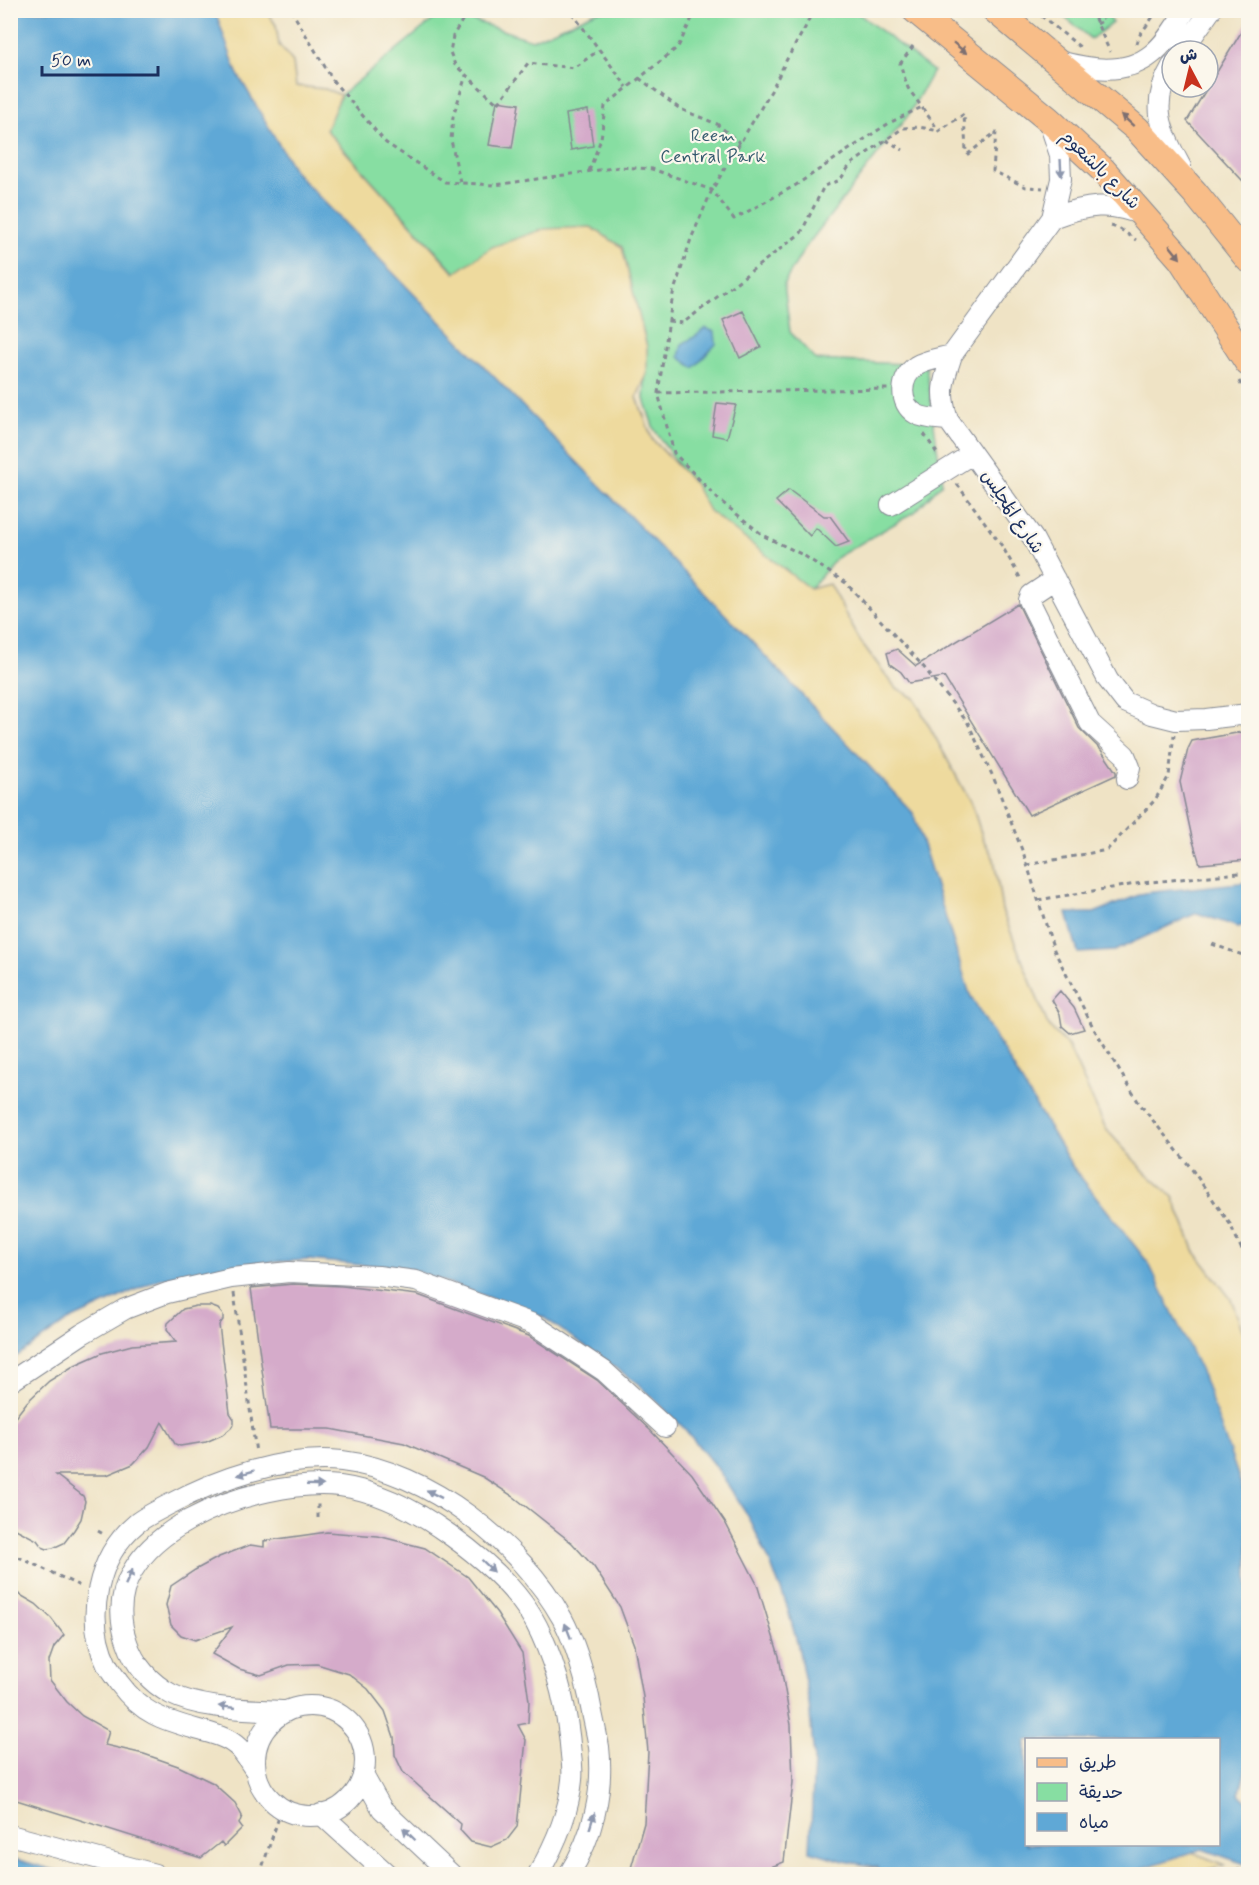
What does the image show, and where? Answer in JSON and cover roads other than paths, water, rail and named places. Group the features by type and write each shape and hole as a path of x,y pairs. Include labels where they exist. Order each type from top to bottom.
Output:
{"main road":[{"name":"شارع بالشعوم","path":"915,10 1048,119 1103,170 1181,259 1244,372"},
{"path":"995,10 1057,61 1088,75 1195,193 1248,259"}],"street":[{"path":"1088,75 1131,66 1151,55 1186,10"},
{"path":"1190,39 1211,10"},
{"path":"1160,95 1161,127 1195,193"},
{"name":"شارع المَجلِس","path":"1048,119 1060,154 1061,179 1052,218 952,355 944,379 942,402 948,420 1033,538 1108,680 1125,702 1152,714 1176,720 1248,714"},
{"path":"1052,218 1078,208 1107,206 1144,216"},
{"path":"948,420 917,415 909,408 903,395 903,389 904,382 915,367 952,355"},
{"path":"891,505 972,454"},
{"path":"1055,579 1031,595 1029,600 1090,723 1125,755 1130,767 1127,778"},
{"path":"10,1382 82,1334 125,1309 167,1293 231,1278 289,1272 378,1276 416,1281 532,1324 604,1371 665,1427"},
{"path":"255,1770 255,1753 261,1736 271,1722 285,1712 302,1706 321,1707 338,1713 352,1725 361,1740 365,1757 363,1776 354,1793 340,1807 308,1816 295,1814 282,1808 270,1799 260,1785 255,1770 238,1747 218,1735 170,1722 142,1709 131,1699 108,1667 101,1650 96,1620 97,1595 101,1577 122,1538 137,1522 195,1491 258,1470 306,1461 341,1461 376,1468 403,1478 446,1500 480,1525 504,1545 525,1568 563,1620 586,1682 599,1748 600,1780 595,1812 586,1842 569,1875"},
{"path":"285,1712 195,1702 172,1695 154,1683 141,1669 130,1653 124,1634 121,1607 125,1586 132,1569 143,1554 185,1523 229,1503 282,1488 309,1485 341,1486 368,1492 412,1512 443,1530 485,1563 523,1604 539,1630 551,1656 559,1682 570,1743 573,1779 558,1831 538,1875"},
{"path":"363,1776 382,1809 451,1875"},
{"path":"321,1814 387,1875"},
{"path":"10,1835 155,1875"}],"water":[{"path":"11,11 215,11 237,73 295,172 751,641 913,813 970,995 1072,1166 1149,1264 1203,1376 1248,1504 1248,1762 1239,1794 1248,1802 1248,1865 1202,1849 1124,1874 878,1874 877,1867 844,1861 810,1851 814,1759 809,1703 798,1646 786,1603 748,1516 719,1471 684,1428 637,1383 543,1317 412,1270 309,1260 256,1263 159,1279 68,1321 11,1360"},
{"path":"705,328 715,332 716,344 694,368 679,357 682,344"},
{"path":"1248,882 1248,924 1238,927 1197,913 1114,951 1078,953 1067,913 1094,913 1144,893"},
{"path":"11,1858 68,1874 11,1874"}],"park label":[{"name":"Reem Central Park","path":"713,146"}]}
